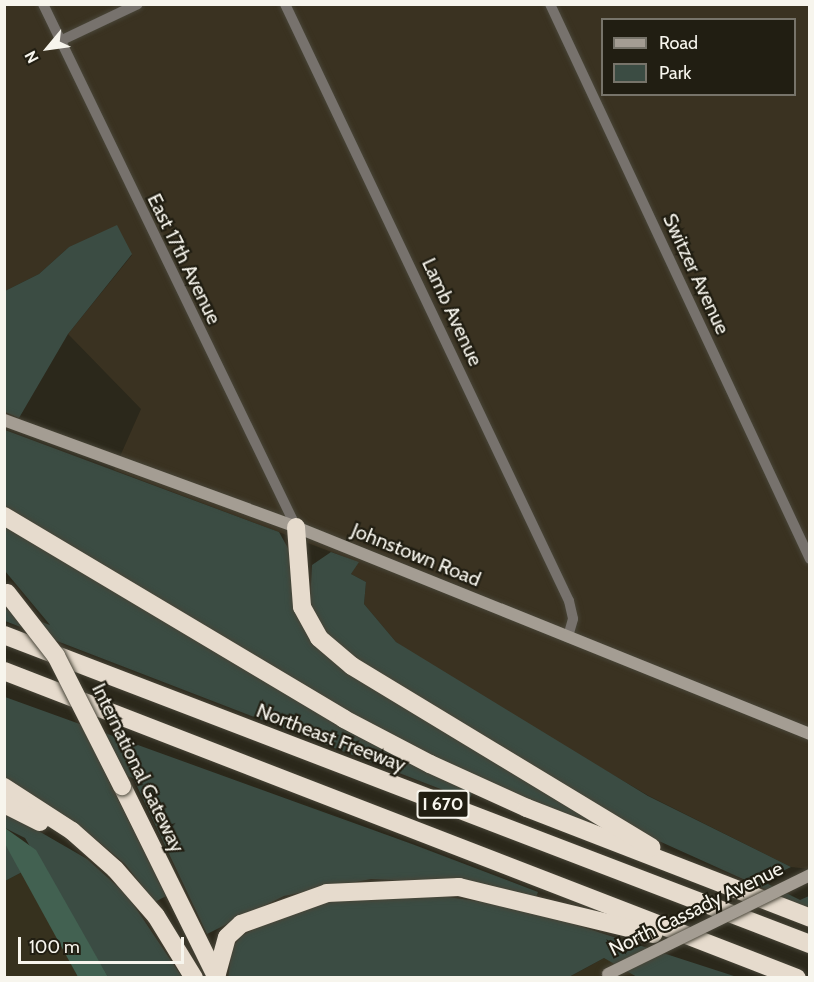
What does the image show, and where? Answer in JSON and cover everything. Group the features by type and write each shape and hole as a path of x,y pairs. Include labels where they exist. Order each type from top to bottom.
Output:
{"highway":[{"path":"4,516 389,743 528,808 810,918"},
{"path":"296,527 302,607 319,638 362,672 702,876"},
{"name":"International Gateway","path":"6,591 56,656 217,977"},
{"name":"Northeast Freeway","path":"4,635 810,944"},
{"name":"I 670","path":"4,671 797,978"},
{"path":"4,679 67,695"},
{"path":"4,787 72,831 115,869 156,916 194,978"},
{"path":"4,804 68,836 115,869"},
{"path":"217,977 227,937 240,924 327,893 459,888 737,954"}],"main road":[{"name":"Johnstown Road","path":"4,420 296,527 810,734"},
{"name":"North Cassady Avenue","path":"604,976 810,874"}],"street":[{"name":"East 17th Avenue","path":"43,4 296,527"},
{"path":"60,41 138,4"},
{"name":"Lamb Avenue","path":"285,4 569,601 573,619 568,637"},
{"name":"Switzer Avenue","path":"550,4 810,559"}],"shaded area":[{"path":"5,5 809,5 809,869 791,867 649,796 436,671 396,642 364,604 366,582 351,574 358,562 114,470 141,409 68,334 132,255 69,247 39,274 5,291"},
{"path":"24,871 78,977 5,978 5,881"},
{"path":"604,958 641,975 567,978 586,968"}],"green space":[{"path":"117,225 132,254 68,334 19,418 5,412 5,291 39,274 69,247"},
{"path":"5,430 279,532 289,550 296,615 324,654 602,827 600,831 417,750 324,700 5,506"},
{"path":"5,523 473,791 469,800 5,621 5,609 50,625 5,571"},
{"path":"331,552 359,562 351,574 366,582 364,604 396,642 648,796 791,867 762,881 800,900 809,896 809,909 650,837 363,664 323,632 310,603 312,565"},
{"path":"5,697 538,892 536,897 485,884 371,879 284,896 207,934 133,778 103,769 166,896 155,902 125,864 87,832 5,782"},
{"path":"4,811 87,859 127,895 182,977 108,977 25,838 5,828"},
{"path":"5,828 36,850 108,977 78,977 5,844"},
{"path":"5,844 24,871 5,881"},
{"path":"433,895 521,907 737,977 637,977 604,958 567,978 228,978 232,948 241,936 277,917 335,900"}]}
